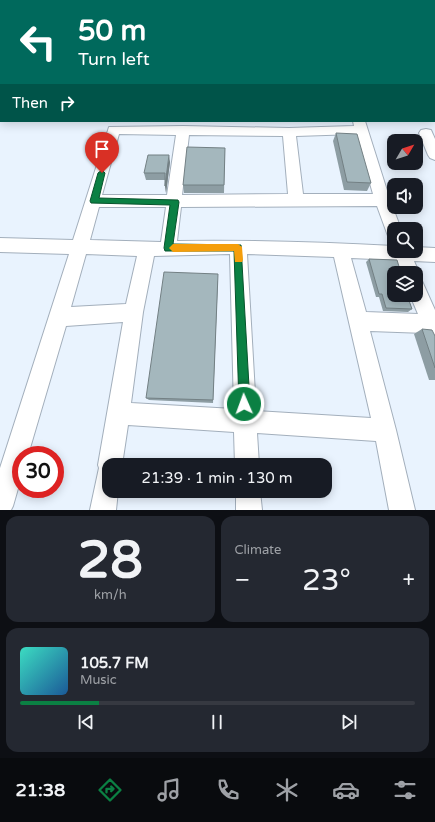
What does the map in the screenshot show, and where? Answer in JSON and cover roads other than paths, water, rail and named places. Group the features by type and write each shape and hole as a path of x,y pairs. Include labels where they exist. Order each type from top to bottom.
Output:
{"street":[{"path":"0,506 59,317 114,130 289,132 361,126 382,200 391,222"},
{"path":"168,248 175,202 182,130"},
{"path":"289,132 296,199"},
{"path":"426,133 435,155"},
{"path":"94,201 175,202 296,199 382,200"},
{"path":"0,245 147,249 238,247 387,251"},
{"path":"238,247 247,458"},
{"path":"111,458 134,312 147,249"},
{"path":"341,250 385,430 402,510"},
{"path":"423,254 435,255"},
{"path":"358,321 433,329 422,302"},
{"path":"59,317 134,312"},
{"path":"119,413 385,430"},
{"path":"103,510 105,498"},
{"path":"248,498 249,510"}]}
